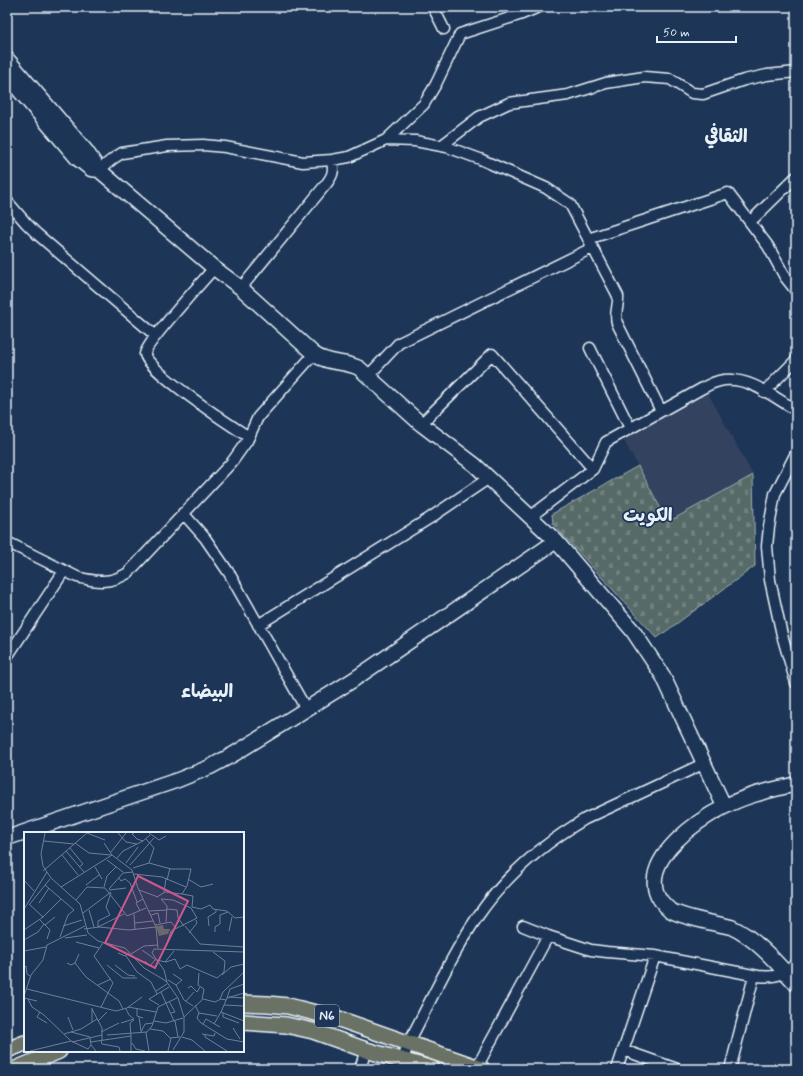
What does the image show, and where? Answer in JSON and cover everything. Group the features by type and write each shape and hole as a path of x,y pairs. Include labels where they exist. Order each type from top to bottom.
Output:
{"main road":[{"name":"N6","path":"244,1003 288,1006 314,1012 336,1018 408,1044"},
{"name":"N6","path":"244,1022 286,1025 313,1031 366,1050 403,1060"},
{"path":"7,1050 24,1043"},
{"path":"408,1044 479,1068"},
{"path":"16,1069 57,1052"},
{"path":"403,1060 432,1069"}],"street":[{"path":"433,7 444,29"},
{"path":"99,170 122,153 167,146 203,145 225,147 303,162 349,157 386,140 424,104 436,84 460,34 539,7"},
{"path":"7,59 86,151 99,170 214,268 241,288 320,359 351,364 359,368 421,424 475,465 556,542 633,632 663,676 724,806"},
{"path":"441,146 479,117 509,103 568,95 606,83 644,77 670,79 692,93 703,94 744,80 767,75 796,72"},
{"path":"7,76 77,158 91,168 99,170"},
{"path":"386,140 415,141 447,147 480,159 546,188 570,204 618,296 618,307 615,317 617,323 661,411"},
{"path":"241,288 333,175 334,170 332,160"},
{"path":"750,222 796,177"},
{"path":"368,376 399,344 590,244 728,193 768,246 785,277 796,291"},
{"path":"7,201 37,234 156,336"},
{"path":"214,268 156,336 144,355 152,366 192,398 249,437"},
{"path":"590,348 630,428"},
{"path":"7,542 77,577 87,580 109,582 119,578 134,568 183,513 232,462 249,437 258,417 264,409 314,354"},
{"path":"421,424 492,354 593,469"},
{"path":"764,392 796,360"},
{"path":"530,517 593,469 606,442 714,382 725,380 748,383 796,410"},
{"path":"796,453 776,494 768,527 767,546 770,580 782,635 796,682"},
{"path":"258,625 430,518 489,478"},
{"path":"183,513 205,538 229,573 306,709"},
{"path":"24,832 195,773 234,754 353,680 556,542"},
{"path":"7,657 64,571"},
{"path":"403,1060 408,1044 472,925 501,887 526,861 555,838 585,819 705,763"},
{"path":"796,784 754,795 724,806 685,833 670,848 661,859 654,879 658,896 671,910 679,914 731,927 741,931 791,968 796,984"},
{"path":"7,838 24,832"},
{"path":"523,926 569,943 599,951 655,956 754,976 778,976 791,968"},
{"path":"479,1068 548,936"},
{"path":"617,1069 655,956"},
{"path":"730,1069 754,976"},
{"path":"360,1069 366,1050"},
{"path":"623,1050 677,1069"}],"shaded area":[{"path":"708,393 753,475 668,522 623,439"}],"green space":[{"path":"638,466 668,522 753,475 755,566 657,638 553,524 552,514"}],"district":[{"name":"الثقافي","path":"726,137"},
{"name":"الكويت","path":"648,516"},
{"name":"البيضاء","path":"207,692"}]}
